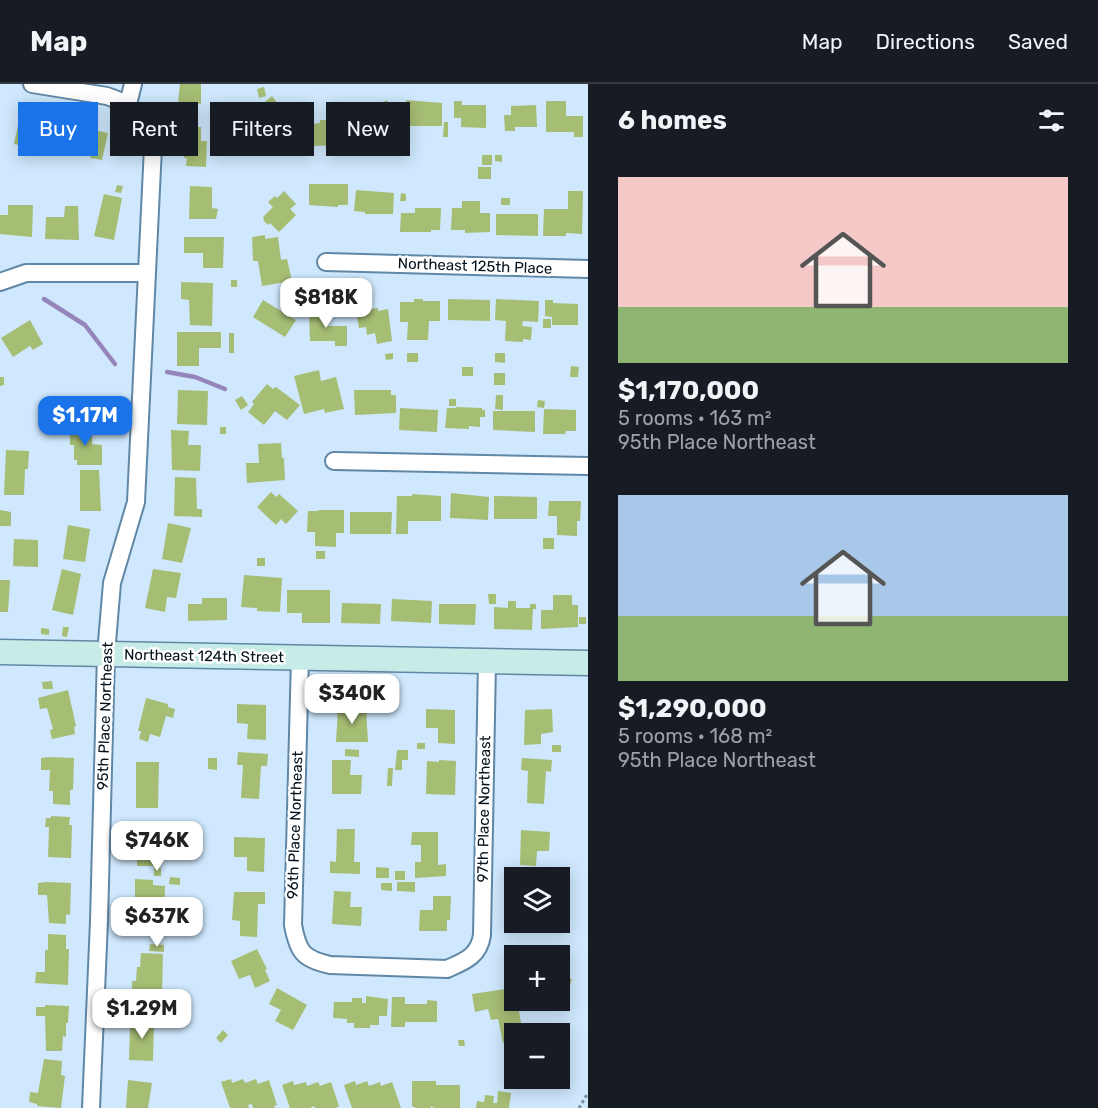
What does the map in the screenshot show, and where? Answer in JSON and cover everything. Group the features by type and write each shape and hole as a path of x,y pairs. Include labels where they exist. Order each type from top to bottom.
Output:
{"street":[{"path":"32,84 107,96 123,102"},
{"path":"128,102 133,84"},
{"name":"95th Place Northeast","path":"91,1108 99,933 106,654 112,583 136,502 153,156"},
{"name":"Northeast 125th Place","path":"326,262 588,269"},
{"path":"0,282 26,273 147,273"},
{"path":"334,460 588,466"},
{"name":"Northeast 124th Street","path":"0,652 588,663"},
{"name":"96th Place Northeast","path":"300,658 293,925 296,941 303,955 314,961 330,965 447,969 474,954"},
{"name":"97th Place Northeast","path":"474,954 480,946 482,935 487,662"}],"path":[{"path":"579,1108 588,1093"}],"building":[{"path":"180,84 201,84 201,104 178,102"},
{"path":"264,87 266,96 259,98 257,89"},
{"path":"272,96 277,102 265,102"},
{"path":"406,100 442,103 442,126 410,126 410,102"},
{"path":"454,101 462,101 462,105 486,105 486,128 461,127 461,118 454,118"},
{"path":"546,101 566,101 566,116 583,116 583,137 574,137 574,132 546,132"},
{"path":"536,105 537,127 515,127 515,131 505,131 504,115 511,115 511,106"},
{"path":"320,120 326,120 326,146 314,146 314,124 320,123"},
{"path":"444,122 448,122 448,137 443,137"},
{"path":"18,125 18,145 14,144"},
{"path":"198,127 201,127 201,141 207,141 206,167 186,166 187,158 184,156 198,156"},
{"path":"98,131 108,133 102,160 90,158 90,156 98,156"},
{"path":"482,155 492,155 492,165 482,165"},
{"path":"495,155 502,155 502,162 495,161"},
{"path":"478,167 491,167 491,179 478,179"},
{"path":"309,184 348,184 348,205 338,205 338,207 309,205"},
{"path":"117,185 123,186 121,193 115,192"},
{"path":"190,186 212,187 212,208 218,209 216,219 189,219"},
{"path":"356,190 394,193 393,214 365,214 365,212 354,211"},
{"path":"284,191 296,204 290,209 296,215 279,232 270,223 268,225 263,217 273,207 268,202 275,196 277,198"},
{"path":"568,191 583,191 582,234 566,233 566,236 543,236 544,209 568,209"},
{"path":"401,193 406,194 406,201 400,201"},
{"path":"104,194 122,198 114,240 94,236"},
{"path":"501,198 510,198 510,205 501,205"},
{"path":"462,201 480,201 480,213 490,213 490,232 465,233 465,230 451,230 452,208 462,208"},
{"path":"8,205 33,205 32,237 0,234 0,215 8,215"},
{"path":"65,206 78,206 79,240 45,239 46,217 64,217"},
{"path":"415,208 441,208 440,230 400,232 401,213 415,213"},
{"path":"496,214 538,214 538,236 496,235"},
{"path":"265,235 265,239 278,237 281,260 287,259 292,281 262,286 258,261 253,261 252,237"},
{"path":"184,237 224,237 223,268 203,268 203,253 184,253"},
{"path":"231,280 237,280 237,287 231,287"},
{"path":"181,282 213,283 212,326 190,325 189,300 181,299"},
{"path":"414,299 440,301 440,321 429,321 428,340 407,340 408,322 400,322 400,302 414,302"},
{"path":"448,299 490,300 490,321 448,320"},
{"path":"496,299 539,301 538,322 523,321 522,326 532,327 531,340 505,341 506,321 495,320"},
{"path":"263,300 296,320 285,337 253,317"},
{"path":"545,300 553,300 553,303 578,304 578,325 552,325 552,317 545,316"},
{"path":"378,308 378,311 388,309 392,341 377,344 375,333 367,335 366,327 359,328 356,311"},
{"path":"309,311 328,311 328,326 347,326 347,346 335,346 335,341 310,341"},
{"path":"543,319 551,319 551,328 543,328"},
{"path":"30,320 43,344 33,350 30,346 13,357 1,338"},
{"path":"177,332 221,332 221,348 199,348 199,366 177,366"},
{"path":"229,333 234,333 234,353 229,353"},
{"path":"393,353 393,359 386,360 385,354"},
{"path":"407,353 418,353 418,362 407,362"},
{"path":"495,353 505,353 505,363 495,362"},
{"path":"571,366 579,367 578,377 570,377"},
{"path":"462,367 473,367 473,376 462,376"},
{"path":"319,370 321,381 336,377 344,409 325,413 324,409 304,414 294,376"},
{"path":"494,373 505,373 505,385 494,385"},
{"path":"0,377 4,377 4,385 0,386"},
{"path":"267,384 273,389 276,387 300,405 287,420 275,411 264,425 248,412 254,404 252,402"},
{"path":"178,390 208,391 207,425 177,424"},
{"path":"354,390 391,390 391,395 396,395 396,413 355,415"},
{"path":"496,395 503,395 503,410 495,409"},
{"path":"242,396 248,405 241,410 235,400"},
{"path":"449,399 456,399 456,406 449,406"},
{"path":"538,400 545,401 544,408 537,407"},
{"path":"400,408 438,410 437,432 399,430"},
{"path":"447,408 485,410 485,417 480,417 480,427 445,428"},
{"path":"544,409 576,410 576,431 566,431 565,434 543,434"},
{"path":"493,411 535,411 535,432 493,430"},
{"path":"220,427 226,427 226,434 220,434"},
{"path":"70,428 92,428 92,444 102,445 102,465 77,465 77,460 74,460 74,445 70,445"},
{"path":"171,430 189,431 188,445 201,445 200,471 172,470"},
{"path":"281,443 285,480 247,483 246,463 259,463 258,444"},
{"path":"6,450 29,451 28,469 25,469 24,495 4,495"},
{"path":"80,470 99,470 101,511 80,511"},
{"path":"175,477 196,478 197,509 202,509 202,517 174,516"},
{"path":"271,492 276,497 279,494 298,511 286,524 281,519 276,525 257,507"},
{"path":"451,493 489,497 488,520 450,518"},
{"path":"412,494 441,496 441,521 408,521 408,534 396,534 397,496 412,496"},
{"path":"494,496 537,497 537,519 494,519"},
{"path":"549,501 581,501 577,536 557,535 557,516 548,516"},
{"path":"0,510 11,512 11,526 0,526"},
{"path":"344,510 344,533 336,533 336,547 315,546 315,532 307,532 308,511"},
{"path":"350,512 392,512 391,534 350,534"},
{"path":"168,523 191,528 182,563 162,559"},
{"path":"68,525 90,529 85,562 63,559"},
{"path":"543,538 554,538 554,549 543,549"},
{"path":"14,539 38,540 38,567 13,566"},
{"path":"316,551 325,551 325,559 316,559"},
{"path":"257,558 265,558 265,566 257,566"},
{"path":"62,569 81,574 73,615 52,610"},
{"path":"153,569 181,573 176,598 167,597 165,612 145,608"},
{"path":"244,575 282,578 280,612 257,611 257,608 241,607"},
{"path":"0,580 10,580 8,612 0,612"},
{"path":"287,590 330,590 330,623 302,623 302,613 287,613"},
{"path":"488,594 496,594 496,604 489,604"},
{"path":"553,595 572,595 572,605 578,605 578,627 541,629 541,610 553,610"},
{"path":"202,598 227,598 227,620 188,621 188,604 202,604"},
{"path":"392,599 432,601 431,623 391,621"},
{"path":"508,601 516,601 516,608 530,608 530,604 536,604 536,609 533,609 532,630 494,629 494,607 508,608"},
{"path":"342,603 381,604 380,624 341,623"},
{"path":"439,604 476,604 475,625 439,624"},
{"path":"579,617 586,617 586,624 579,624"},
{"path":"63,627 69,627 67,637 62,636"},
{"path":"41,628 49,629 49,635 41,634"},
{"path":"52,681 53,689 43,689 42,682"},
{"path":"68,690 76,726 74,727 75,734 52,739 50,730 53,729 47,708 40,709 38,698"},
{"path":"146,698 168,704 168,707 175,709 173,718 166,716 160,737 150,734 148,742 139,739 141,731 138,731"},
{"path":"237,704 266,705 266,740 247,739 248,724 237,723"},
{"path":"338,708 366,708 368,742 336,742"},
{"path":"426,709 455,710 455,744 438,743 438,728 426,728"},
{"path":"552,709 553,732 541,734 541,744 524,745 525,710"},
{"path":"417,743 425,743 425,749 417,749"},
{"path":"552,745 561,745 561,752 552,752"},
{"path":"345,749 359,750 359,757 345,756"},
{"path":"397,750 408,750 408,760 402,760 402,770 395,770"},
{"path":"238,752 268,754 267,766 261,766 259,799 241,798 243,765 237,765"},
{"path":"41,758 74,758 70,805 53,804 53,791 49,791 50,770 41,770"},
{"path":"208,758 217,758 217,770 208,769"},
{"path":"522,758 552,760 551,772 546,771 544,804 527,803 528,771 521,770"},
{"path":"332,760 351,760 350,775 362,775 361,794 332,794"},
{"path":"439,760 456,761 455,795 426,794 427,761 439,762"},
{"path":"136,762 159,762 158,808 136,808"},
{"path":"388,768 393,768 392,786 387,786"},
{"path":"51,816 70,817 69,825 72,825 71,858 48,857 49,827 45,827 46,818 51,818"},
{"path":"135,824 167,827 167,838 159,837 156,866 137,866 137,857 134,857"},
{"path":"337,829 355,829 354,862 360,862 360,874 330,873 330,861 336,862"},
{"path":"521,830 550,832 549,851 537,851 536,866 520,865"},
{"path":"412,832 438,832 438,865 446,864 446,876 415,878 415,862 421,862 421,845 411,845"},
{"path":"234,837 265,838 264,872 247,871 247,857 234,857"},
{"path":"376,867 389,868 389,878 376,878"},
{"path":"154,868 161,868 161,876 154,876"},
{"path":"395,871 405,871 405,880 395,880"},
{"path":"170,877 180,878 180,885 169,884"},
{"path":"135,879 153,880 153,885 165,886 164,918 169,918 169,923 172,923 171,931 141,930 139,902 135,902"},
{"path":"397,882 415,882 415,892 397,891"},
{"path":"38,883 71,883 70,915 66,914 66,924 49,923 47,895 38,895"},
{"path":"381,883 392,883 392,891 381,890"},
{"path":"334,891 351,892 350,907 362,907 361,926 332,924"},
{"path":"234,892 265,892 265,904 258,904 257,937 240,936 240,921 232,920"},
{"path":"433,896 451,896 447,931 419,931 420,910 433,910"},
{"path":"48,934 66,935 66,949 69,949 68,985 35,983 36,972 45,972"},
{"path":"150,944 164,945 164,952 149,951"},
{"path":"257,949 270,981 255,988 250,975 239,979 231,961"},
{"path":"141,953 163,954 162,994 153,994 153,1004 132,1003 132,981 136,981"},
{"path":"277,988 307,1005 293,1030 275,1021 281,1010 269,1004"},
{"path":"504,989 504,1011 519,1011 521,1023 504,1023 504,1043 498,1019 491,1020 488,1009 475,1012 472,994"},
{"path":"366,996 388,999 387,1016 379,1016 379,1025 370,1025 370,1028 354,1028 354,1023 347,1023 347,1019 333,1018 334,1002 352,1002 352,998 362,998 362,1003 366,1003"},
{"path":"392,997 405,997 405,1004 427,1004 427,1000 437,1001 437,1022 405,1022 405,1027 391,1027"},
{"path":"45,1005 69,1006 66,1037 63,1036 62,1051 46,1051 45,1016 36,1016 36,1007 45,1007"},
{"path":"133,1017 151,1017 151,1025 154,1025 153,1061 129,1060 130,1025 133,1025"},
{"path":"223,1030 228,1035 221,1043 216,1038"},
{"path":"458,1040 464,1040 465,1046 459,1046"},
{"path":"44,1059 62,1061 61,1075 65,1076 61,1108 37,1106 29,1102 30,1092 38,1093"},
{"path":"231,1079 232,1083 243,1079 245,1083 256,1079 258,1084 269,1080 277,1105 274,1106 275,1108 253,1108 252,1104 248,1105 249,1108 230,1108 221,1082"},
{"path":"128,1080 152,1083 148,1108 126,1108"},
{"path":"293,1081 294,1085 306,1082 307,1086 318,1082 320,1086 331,1082 339,1106 336,1108 315,1108 314,1106 290,1108 282,1085"},
{"path":"355,1081 356,1085 367,1081 369,1086 380,1082 381,1086 392,1082 401,1108 352,1108 344,1085"},
{"path":"412,1081 436,1081 436,1085 460,1085 460,1108 431,1106 431,1108 416,1108 412,1106"},
{"path":"498,1091 511,1093 509,1108 476,1108 477,1101 484,1102 485,1095 494,1096 493,1103 497,1103"}],"waterway":[{"path":"44,299 85,325 115,364"},
{"path":"167,372 195,377 225,389"}]}
